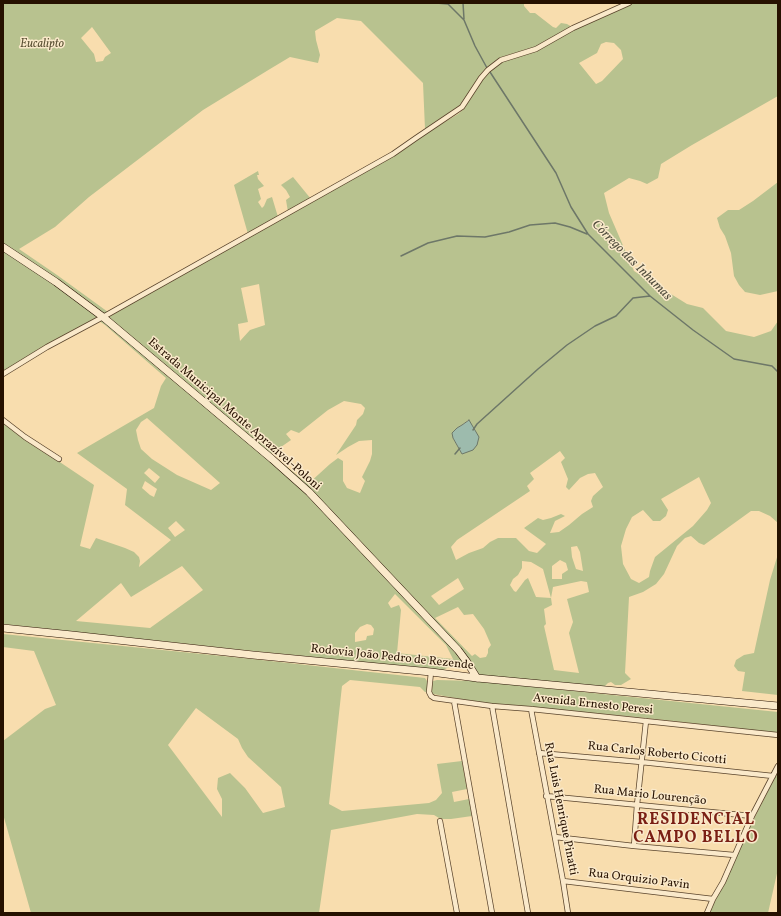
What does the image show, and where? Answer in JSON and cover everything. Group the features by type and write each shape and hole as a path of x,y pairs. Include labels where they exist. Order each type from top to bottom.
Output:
{"main road":[{"name":"Estrada Municipal Monte Aprazível-Poloni","path":"3,247 56,282 103,317 308,492 458,650 477,678"},
{"name":"Rodovia João Pedro de Rezende","path":"3,628 477,678 778,706"}],"street":[{"path":"3,374 393,154 462,107 481,78 488,70 501,60 536,49 573,28 629,3"},
{"path":"3,420 24,437 59,459"},
{"name":"Avenida Ernesto Peresi","path":"431,672 429,692 434,698 492,706 778,735"},
{"path":"454,701 492,913"},
{"path":"492,706 527,913"},
{"name":"Rua Luis Henrique Pinatti","path":"531,709 568,913"},
{"path":"634,846 646,721"},
{"name":"Rua Carlos Roberto Cicotti","path":"539,753 773,776"},
{"path":"707,913 723,882 752,816 778,766"},
{"name":"Rua Mario Lourenção","path":"546,796 752,816"},
{"path":"440,821 457,913"},
{"path":"555,837 734,856"},
{"name":"Rua Orquizio Pavin","path":"563,881 713,899"}],"green space":[{"name":"Eucalipto","path":"3,3 524,3 524,6 530,13 535,13 553,27 556,28 561,23 572,27 536,47 500,58 482,73 460,107 425,129 423,83 361,21 337,18 315,31 320,55 318,63 290,57 203,110 89,197 55,227 19,249 108,312 104,316 3,245","holes":["92,27 111,53 105,57 103,61 96,62 94,54 81,38"]},
{"path":"633,3 778,3 778,96 661,164 658,178 647,184 629,178 604,193 609,213 634,271 687,304 703,308 726,331 754,337 771,331 778,321 778,523 770,516 759,511 751,511 704,545 699,543 691,536 685,538 677,546 664,574 656,584 643,592 629,597 625,673 631,679 621,685 615,685 611,682 604,687 480,676 309,491 108,318 303,207 458,114 464,109 483,79 495,66","holes":["606,42 614,43 621,50 623,59 602,81 596,84 579,63 597,53 601,44","259,284 265,325 250,330 240,341 238,324 248,322 241,288","344,401 361,404 365,408 363,414 357,420 356,425 336,455 359,441 372,440 372,454 362,477 365,481 360,493 347,488 343,481 343,461 338,458 308,484 271,454 291,440 286,434 291,430 299,433 328,410","468,420 462,454 453,438 457,428","560,451 565,458 561,462 568,479 566,487 569,490 580,478 588,474 595,473 603,487 593,496 591,501 593,507 559,532 550,533 555,521 565,516 561,514 543,520 538,518 524,528 546,544 537,553 529,551 516,538 498,538 483,548 456,560 451,547 457,540 530,491 527,486 534,479 530,473","699,477 711,503 693,526 655,557 649,577 639,583 631,579 623,564 621,546 626,529 632,517 643,510 653,521 660,521 666,516 668,510 661,499","577,546 580,552 583,571 576,569 572,557 571,547","560,560 566,563 568,570 562,574 562,579 552,579 552,566","522,561 531,562 543,569 551,598 536,597 528,578 516,592 510,585 522,568","458,578 464,589 439,605 431,596","581,581 587,582 589,592 567,599 573,622 569,633 579,673 554,670 544,626 546,624 544,609 552,605 551,598 553,587","458,607 464,615 473,614 484,629 491,645 488,649 486,657 480,658 475,654 472,656 435,618"]},
{"path":"258,171 258,179 264,186 258,189 261,199 258,202 262,208 267,199 272,197 278,217 248,234 234,185"},
{"path":"293,177 311,199 288,212 286,200 290,197 281,185"},
{"path":"778,182 778,291 760,295 745,292 734,276 731,253 717,218 728,210 739,210"},
{"path":"3,250 54,284 96,315 96,319 45,346 3,372"},
{"path":"102,320 308,493 466,663 461,665 455,664 443,670 3,624 3,422 24,438 94,485 80,546 90,549 96,538 125,548 134,552 139,557 139,567 171,540 125,505 127,489 77,453 154,408 161,386 166,378 99,321","holes":["147,418 220,483 211,490 177,475 152,459 141,449 138,440 136,430 141,422","149,468 160,477 155,483 144,473","145,481 157,489 154,497 142,488","176,521 185,530 175,537 168,528","182,566 203,590 150,628 76,621 121,583 131,597","395,594 446,645 453,659 397,653 401,610 399,605 391,608 388,603","367,624 371,625 374,629 373,635 367,636 366,640 355,642 355,633 360,627"]},
{"path":"778,554 778,695 742,691 745,672 738,671 734,666 736,660 744,655 754,653 770,580"},
{"path":"3,634 425,678 427,681 427,692 420,687 350,680 342,686 329,804 342,811 429,803 436,800 442,793 437,764 462,761 467,789 452,792 454,802 469,799 472,816 442,819 434,815 417,814 331,830 319,913 31,913 3,814 3,741 45,709 56,705 34,651 3,647","holes":["196,708 238,739 248,757 281,787 285,807 263,813 245,788 230,773 218,778 217,789 222,799 222,817 168,745"]},
{"path":"433,681 476,681 778,712 778,733 646,718 493,704 433,694 431,691"},
{"path":"778,771 778,869 768,913 709,913 736,855"}],"shaded area":[{"path":"469,420 479,437 477,445 473,450 462,454 453,438 452,433"}],"waterway":[{"name":"Córrego das Inhumas","path":"436,3 448,4 464,20 475,46 487,68"},
{"path":"463,3 464,19"},
{"name":"Córrego das Inhumas","path":"490,72 556,173 571,207 588,234 650,296 693,330 734,359 772,366 778,372"},
{"path":"401,256 428,243 457,236 485,237 509,232 530,225 555,223 587,234"},
{"path":"473,430 477,424 567,345 595,326 616,316 633,298 650,296"},
{"path":"455,454 460,448"}],"district":[{"name":"RESIDENCIAL CAMPO BELLO","path":"696,830"}]}
